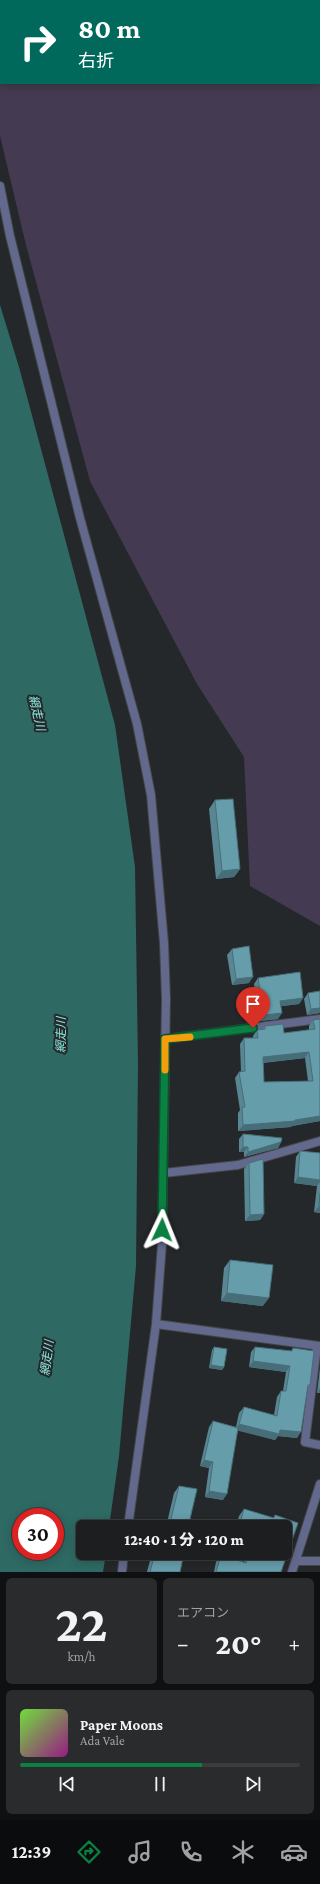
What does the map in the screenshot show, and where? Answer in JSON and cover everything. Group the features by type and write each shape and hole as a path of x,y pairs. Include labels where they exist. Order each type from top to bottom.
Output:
{"street":[{"path":"0,186 10,236 80,518 137,724 151,795 164,943 165,1039 162,1244 156,1324 129,1520"},
{"path":"165,1039 320,1019"},
{"path":"164,1173 238,1164 320,1141"},
{"path":"156,1324 318,1346 305,1442 320,1445"},
{"path":"292,1572 297,1561 320,1484"},
{"path":"122,1572 123,1560"},
{"path":"297,1561 320,1561"}],"shaded area":[{"path":"0,84 320,84 320,926 250,886 244,757 197,684 90,481 26,245 0,136"}],"water":[{"name":"網走川","path":"0,305 19,367 115,725 135,867 138,1064 136,1266 119,1456 110,1520 76,1520 76,1560 105,1560 103,1572 0,1572"}],"building":[{"path":"233,799 240,869 222,871 215,800"},
{"path":"249,946 253,977 236,979 232,949"},
{"path":"300,972 303,998 280,1001 282,1013 264,1015 258,978"},
{"path":"320,991 320,1008 311,1009 308,993"},
{"path":"320,1019 320,1116 295,1121 243,1125 242,1107 245,1107 239,1072 245,1071 244,1038 258,1038 257,1030 265,1029 265,1026 283,1024 284,1033 315,1029 313,1020","holes":["309,1052 313,1081 264,1082 263,1057"]},
{"path":"243,1134 282,1138 281,1142 248,1152 248,1147 243,1147"},
{"path":"300,1151 320,1153 320,1180 298,1177"},
{"path":"263,1159 264,1214 250,1215 249,1163"},
{"path":"230,1260 273,1265 269,1298 227,1293"},
{"path":"214,1347 227,1349 224,1367 211,1365"},
{"path":"255,1347 292,1351 293,1348 314,1351 310,1385 308,1385 301,1432 280,1430 279,1434 239,1424 244,1407 277,1416 281,1391 286,1391 290,1366 253,1361"},
{"path":"213,1421 238,1428 227,1494 209,1491 213,1462 204,1460"},
{"path":"179,1486 197,1489 190,1519 194,1520 171,1520"},
{"path":"244,1509 274,1518 275,1515 289,1520 241,1520"},
{"path":"292,1521 298,1523 292,1540"},
{"path":"153,1560 183,1560 180,1572 150,1572"},
{"path":"220,1560 237,1560 246,1563 247,1560 285,1560 281,1572 216,1572"}],"slow traffic":[{"path":"165,1070 165,1039 190,1037"}],"route":[{"path":"162,1230 165,1039 202,1036 253,1028"}]}
